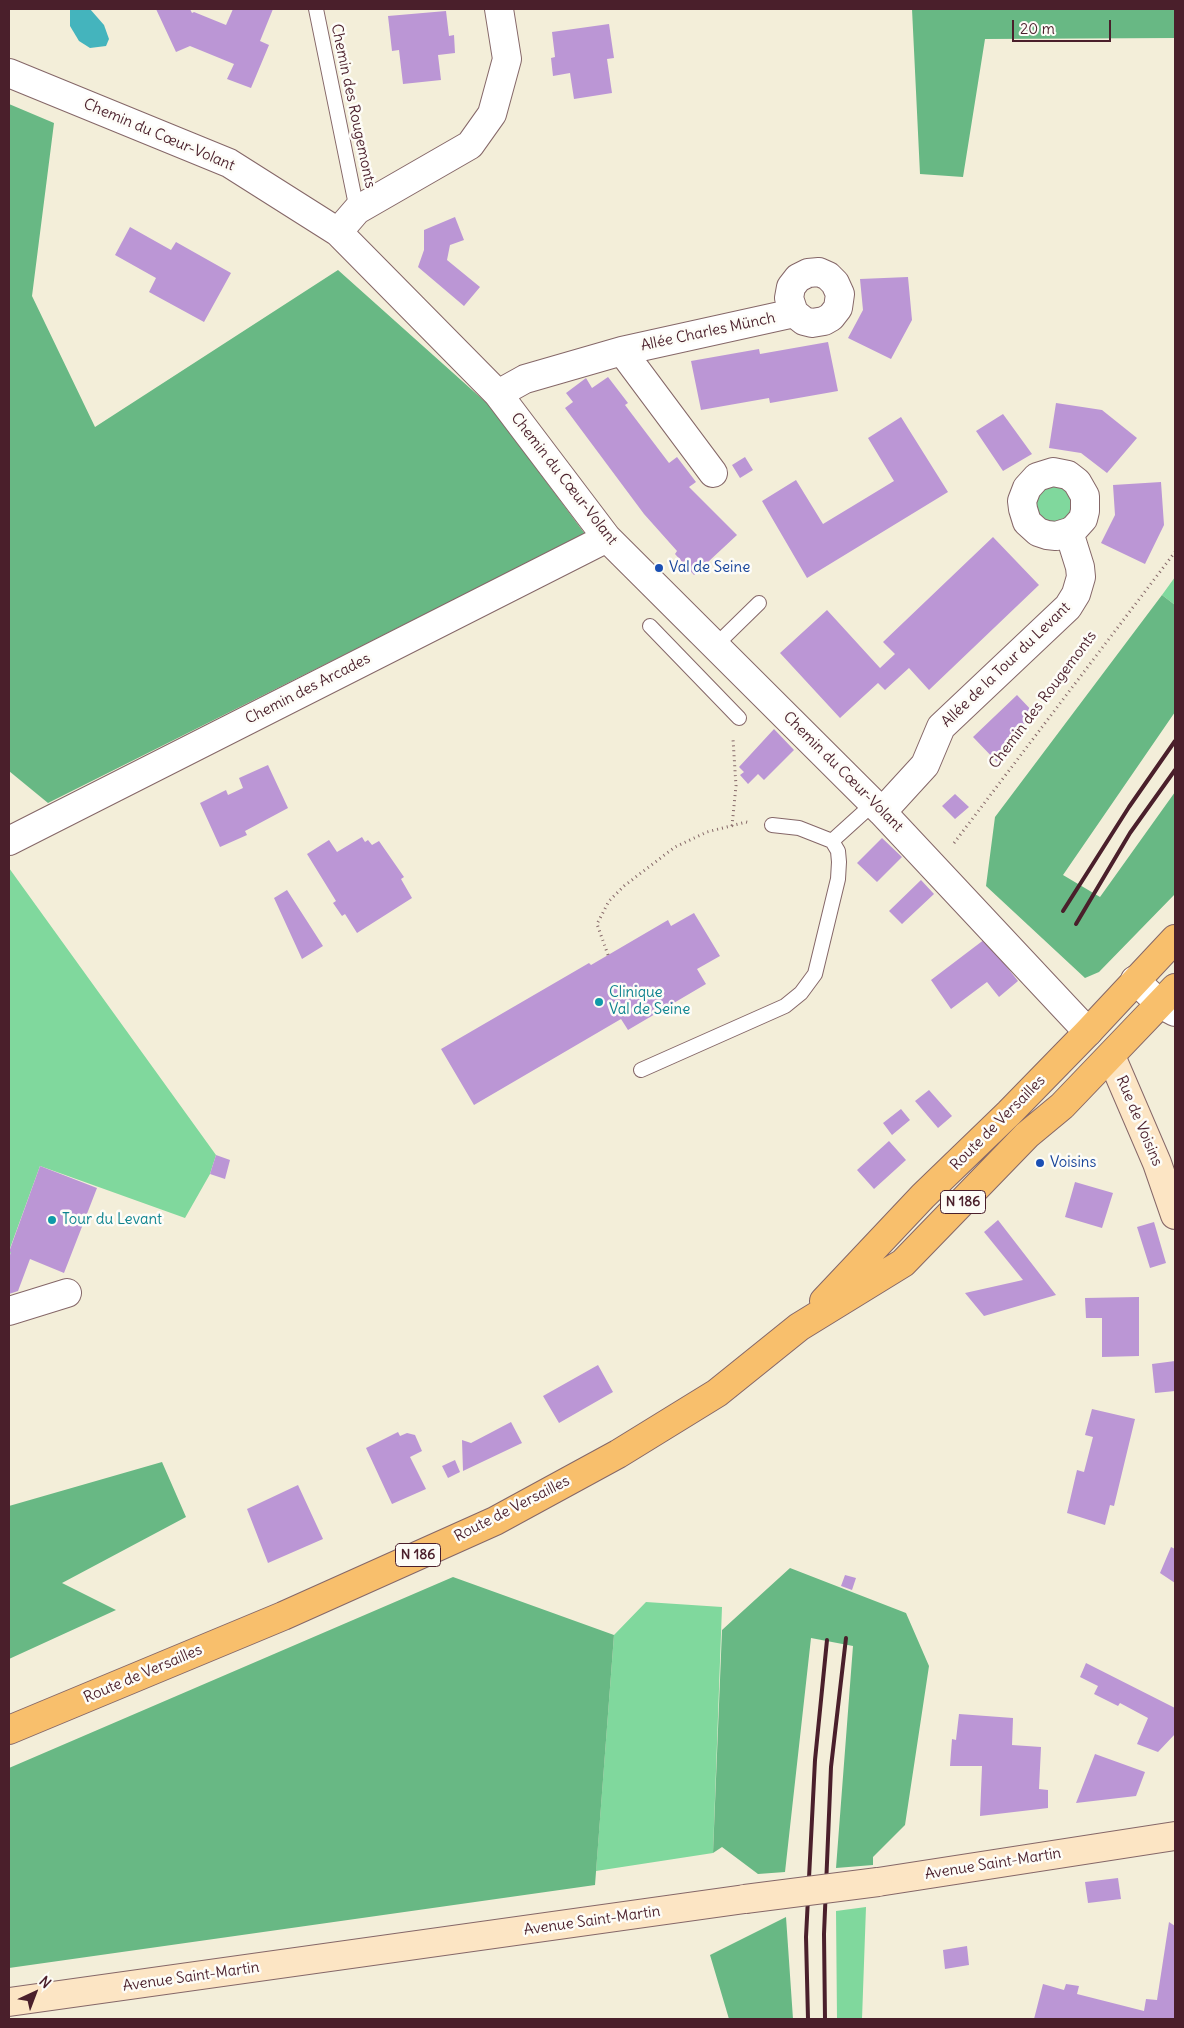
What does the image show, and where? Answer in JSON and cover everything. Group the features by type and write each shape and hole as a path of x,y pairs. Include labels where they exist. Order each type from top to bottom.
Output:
{"main road":[{"name":"Route de Versailles","path":"799,1327 923,1196 1009,1113 1088,1032 1175,939"},
{"name":"Route de Versailles","path":"9,1730 283,1616 495,1521 618,1454 717,1393 799,1327 903,1264 1027,1135 1062,1106 1111,1056 1170,1002"},
{"path":"1088,1032 1111,1056"}],"street":[{"path":"338,232 357,210 470,145 492,114 507,59 499,9"},
{"name":"Chemin du Cœur-Volant","path":"9,73 229,163 338,232 498,394 607,538 878,807 1088,1032"},
{"name":"Allée Charles Münch","path":"498,394 525,379 622,352 794,313"},
{"name":"Allée Charles Münch","path":"622,352 713,473"},
{"name":"Allée de la Tour du Levant","path":"878,807 925,765 941,727 1072,602 1079,586 1080,566 1069,532"},
{"name":"Chemin des Arcades","path":"9,841 607,538"},
{"path":"1135,980 1170,1002"},
{"name":"Rue de Voisins","path":"1111,1056 1157,1163 1175,1215"},
{"path":"9,1311 67,1293"},
{"name":"Avenue Saint-Martin","path":"9,2002 878,1882 1175,1836"}],"lane":[{"name":"Chemin des Rougemonts","path":"316,9 357,210"},
{"path":"716,645 759,603"},
{"path":"650,626 739,718"},
{"path":"832,840 878,807"},
{"path":"641,1070 785,1006 801,993 815,974 838,879 838,851 832,840 799,828 772,825"}],"path":[{"name":"Chemin des Rougemonts","path":"935,868 1175,552"},
{"path":"732,826 736,786"},
{"path":"608,956 597,924 609,902 624,886 675,847 707,832 746,822 772,825"}],"green space":[{"path":"912,9 1175,9 1175,38 985,39 963,177 920,174"},
{"path":"9,104 54,123 32,296 95,427 338,270 490,406 585,534 48,803 9,771"},
{"path":"1063,483 1076,508 1056,527 1032,512 1036,490"},
{"path":"1175,577 1175,605 1162,595"},
{"path":"1162,595 1175,605 1175,712 1063,875 1100,897 1175,792 1175,894 1099,972 1085,978 986,886 995,817"},
{"path":"9,868 216,1155 210,1174 185,1218 40,1166 9,1251"},
{"path":"162,1462 186,1517 62,1583 116,1610 9,1659 9,1506"},
{"path":"790,1568 906,1613 929,1666 905,1825 873,1857 873,1865 836,1868 853,1646 811,1638 785,1872 758,1874 722,1847 713,1853 722,1630"},
{"path":"453,1577 614,1635 595,1885 9,1968 9,1768"},
{"path":"646,1602 722,1607 713,1853 596,1871 614,1635"},
{"path":"866,1907 862,2019 837,2019 836,1911"},
{"path":"786,1917 793,2019 729,2019 710,1955"}],"water":[{"path":"70,9 90,9 104,25 109,39 106,46 90,48 79,41 70,26"}],"building":[{"path":"156,9 190,9 192,13 194,12 226,25 233,9 273,9 260,41 269,45 251,88 227,79 234,64 190,46 176,52"},
{"path":"446,11 449,36 454,35 455,53 438,55 441,80 403,84 399,50 392,51 388,16"},
{"path":"609,24 614,58 607,59 612,93 574,99 570,73 553,76 551,58 555,57 552,32"},
{"path":"455,217 464,240 450,245 447,260 480,287 464,306 418,267 424,250 424,230"},
{"path":"130,227 171,250 176,242 231,273 204,322 149,292 156,278 115,255"},
{"path":"908,277 912,320 891,359 848,338 863,310 860,279"},
{"path":"828,342 838,391 770,403 769,398 701,410 691,361 759,349 760,354"},
{"path":"608,377 628,403 625,405 669,463 677,457 696,482 689,487 737,535 694,575 675,554 677,551 644,514 565,408 573,402 566,393 586,378 592,388"},
{"path":"1056,403 1102,410 1137,438 1107,473 1081,453 1049,448"},
{"path":"1003,414 1032,454 1003,471 976,431"},
{"path":"901,417 948,492 807,578 762,501 796,480 823,524 894,481 868,438"},
{"path":"745,457 753,470 740,478 732,465"},
{"path":"1161,482 1164,525 1145,564 1101,543 1115,515 1113,485"},
{"path":"993,537 1039,585 929,690 909,668 885,690 878,683 840,718 780,653 827,610 880,668 895,654 883,642"},
{"path":"1017,695 1035,714 1015,734 1020,739 997,762 973,737"},
{"path":"774,729 794,750 764,780 758,774 748,784 740,775 744,772 739,767"},
{"path":"268,765 288,808 245,831 247,835 220,847 200,803 226,790 228,795 243,788 239,778"},
{"path":"955,794 969,807 955,819 942,806"},
{"path":"362,837 365,842 368,840 372,845 379,841 404,877 401,879 412,898 357,933 345,914 342,916 333,903 336,901 307,854 329,840 337,852"},
{"path":"882,838 902,857 877,882 857,863"},
{"path":"921,880 934,894 902,924 889,911"},
{"path":"287,890 323,946 302,959 274,898"},
{"name":"Clinique Val de Seine","path":"694,913 720,956 697,969 706,984 628,1030 621,1019 474,1105 441,1049 589,963 591,965 668,920 671,926"},
{"path":"985,939 1018,981 999,997 987,982 951,1009 931,980"},
{"path":"929,1090 952,1116 938,1128 915,1101"},
{"path":"901,1109 910,1120 892,1135 883,1123"},
{"path":"889,1141 906,1160 874,1189 857,1170"},
{"path":"216,1155 230,1160 225,1179 210,1174"},
{"name":"Tour du Levant","path":"40,1166 97,1188 64,1273 30,1259 18,1291 9,1294 9,1258 11,1252 9,1252"},
{"path":"1075,1182 1113,1193 1102,1228 1065,1217"},
{"path":"998,1220 1056,1295 984,1316 965,1293 1023,1280 984,1232"},
{"path":"1154,1222 1166,1263 1150,1268 1137,1227"},
{"path":"1139,1297 1139,1356 1102,1357 1102,1318 1086,1318 1085,1298"},
{"path":"1175,1361 1175,1391 1155,1393 1152,1364"},
{"path":"598,1365 613,1392 559,1423 543,1396"},
{"path":"1092,1409 1135,1419 1114,1506 1110,1505 1105,1525 1067,1513 1077,1470 1084,1472 1093,1437 1085,1435"},
{"path":"511,1422 522,1443 463,1471 462,1440 471,1443"},
{"path":"398,1432 400,1436 407,1433 415,1435 422,1451 410,1457 426,1489 392,1504 366,1448"},
{"path":"455,1460 460,1472 448,1478 442,1466"},
{"path":"298,1485 323,1539 268,1563 247,1509"},
{"path":"1171,1547 1175,1549 1175,1583 1160,1573"},
{"path":"845,1575 856,1578 852,1590 841,1586"},
{"path":"1086,1663 1175,1708 1175,1734 1158,1752 1137,1744 1148,1718 1120,1703 1118,1706 1094,1694 1098,1686 1080,1677"},
{"path":"959,1714 1013,1718 1012,1745 1041,1747 1039,1789 1048,1790 1048,1808 980,1816 982,1766 950,1766 952,1739 956,1740"},
{"path":"1095,1754 1145,1772 1136,1796 1076,1803"},
{"path":"1118,1878 1121,1899 1088,1903 1085,1882"},
{"path":"1169,1922 1175,1926 1175,2019 1034,2019 1043,1984 1064,1990 1066,1984 1079,1986 1077,1994 1144,2011 1146,1999 1157,2000"},
{"path":"967,1946 969,1965 945,1969 943,1950"}],"railway":[{"path":"1063,911 1129,807 1175,741"},
{"path":"1076,924 1130,833 1175,770"},
{"path":"825,2019 824,1934 831,1767 846,1638"},
{"path":"808,2019 806,1937 815,1760 827,1640"}],"place":[{"name":"Val de Seine","path":"659,568"},
{"name":"Clinique Val de Seine","path":"599,1002"},
{"name":"Voisins","path":"1040,1163"},
{"name":"Tour du Levant","path":"52,1220"}]}
